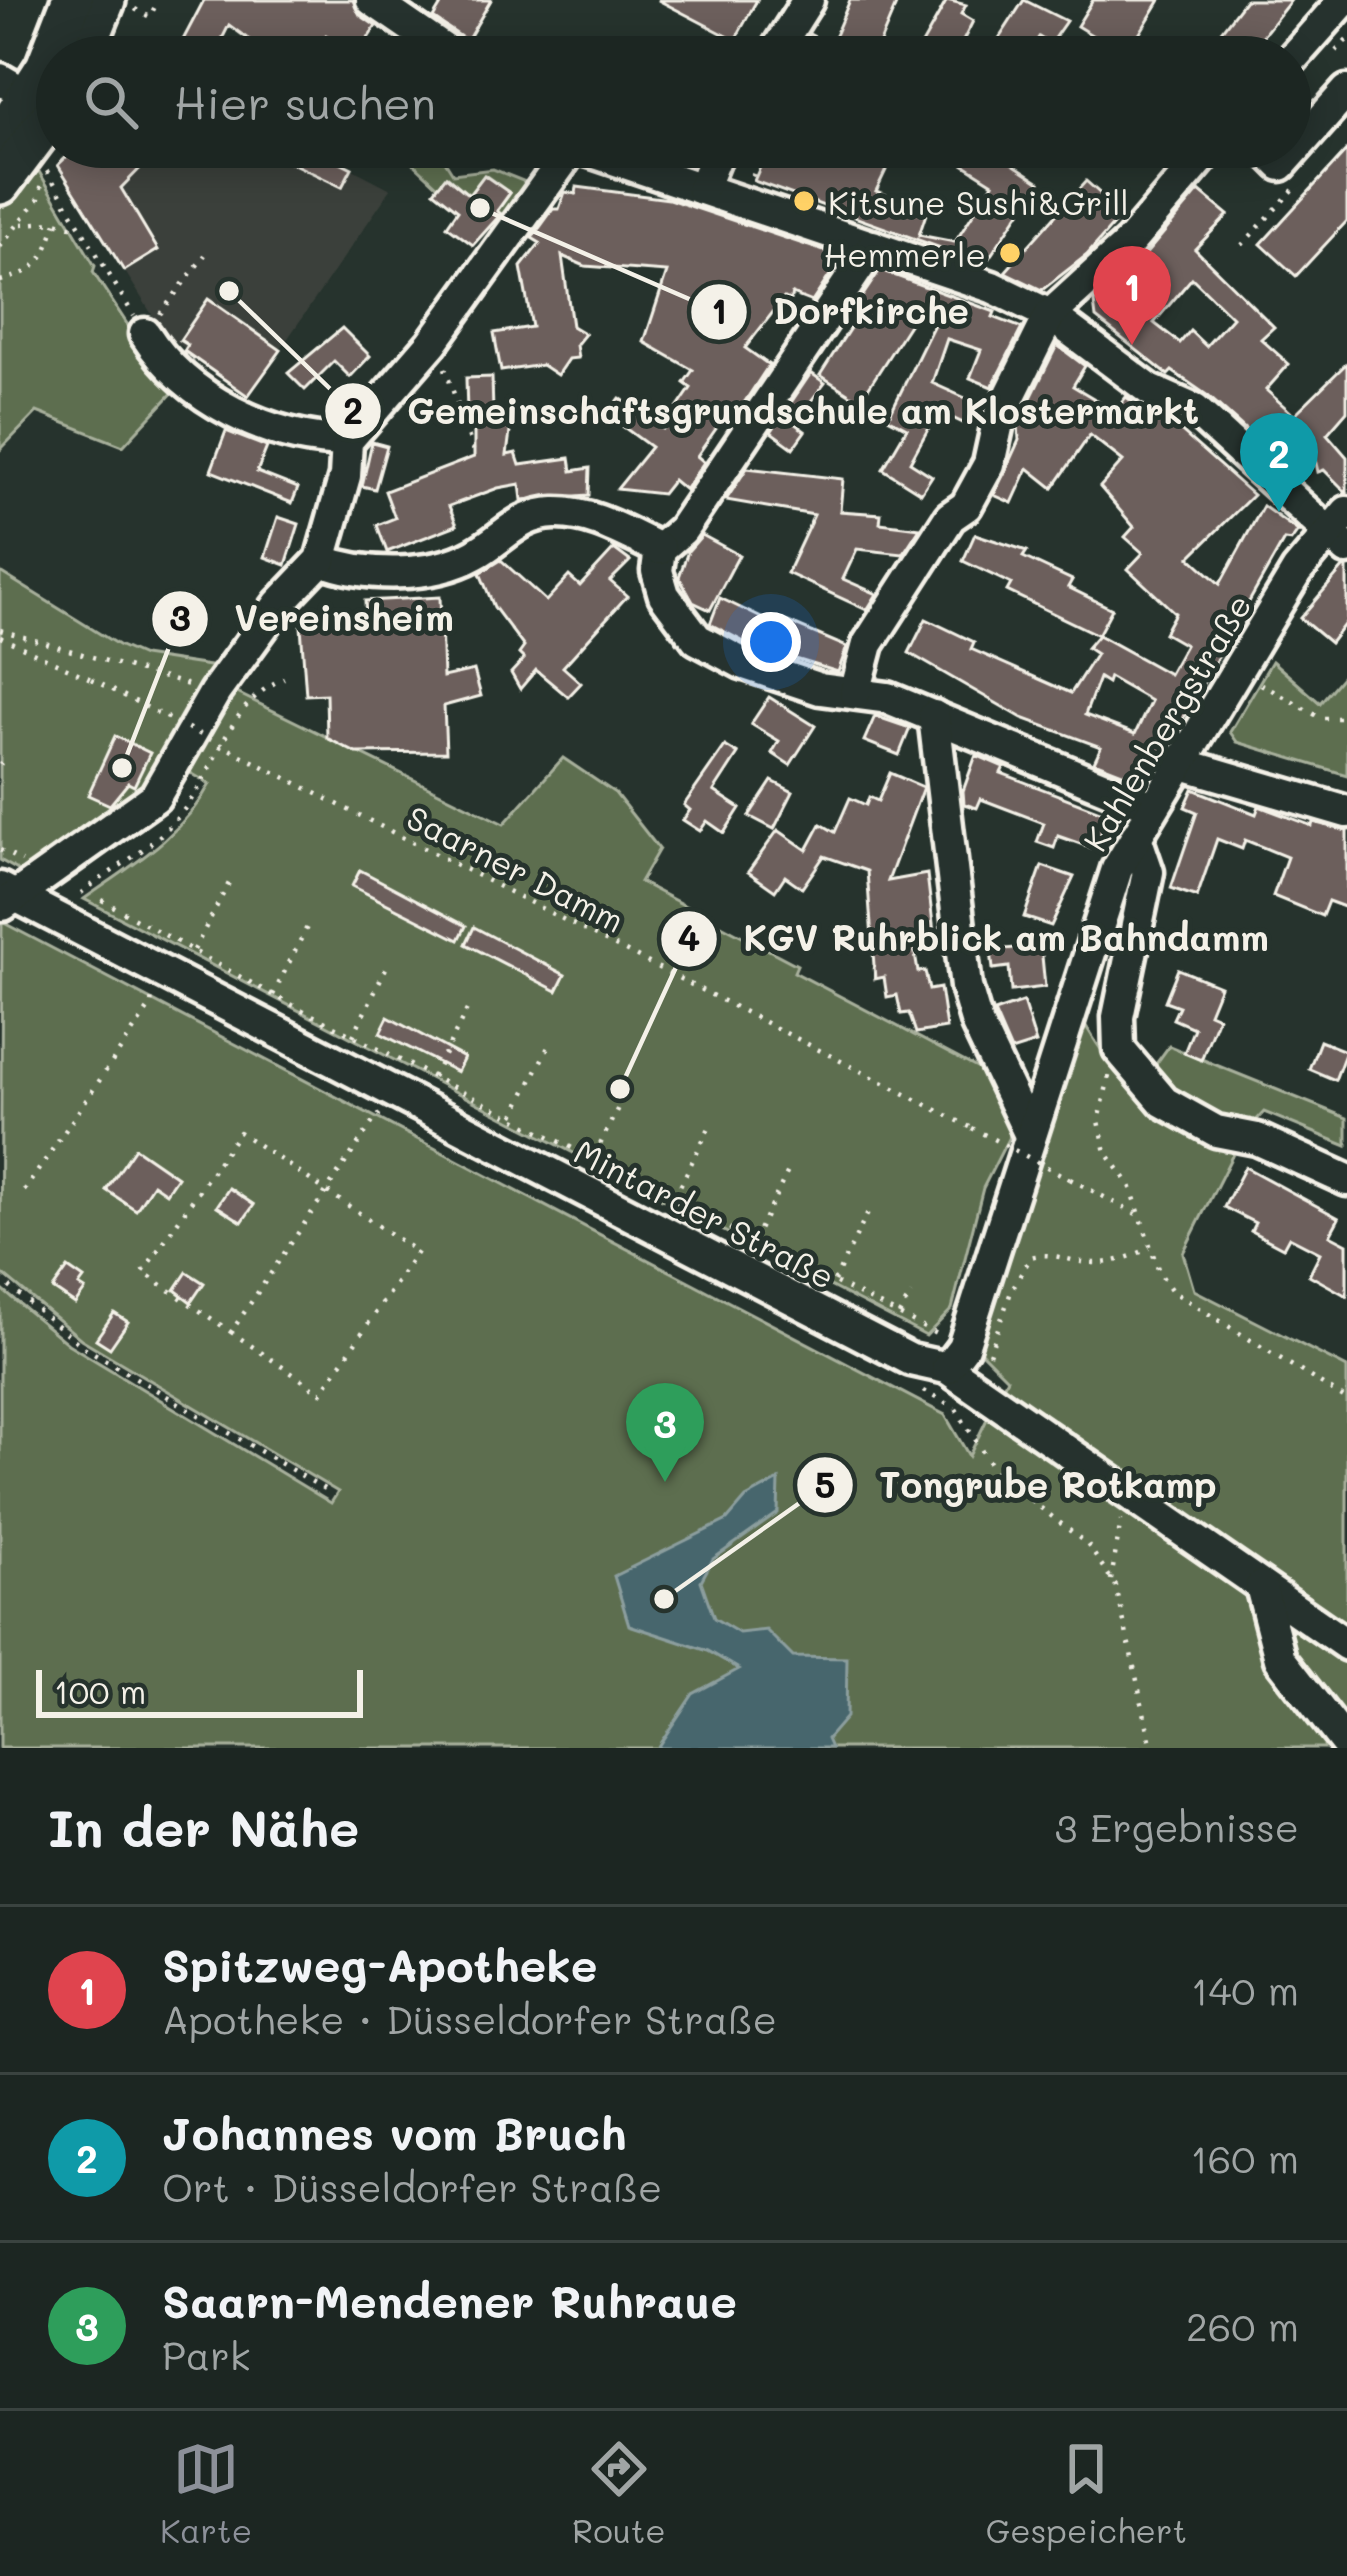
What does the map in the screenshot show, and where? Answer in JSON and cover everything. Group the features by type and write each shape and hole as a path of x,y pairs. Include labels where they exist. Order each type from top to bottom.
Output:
{"main road":[{"path":"58,36 71,0"},
{"path":"101,36 115,2"},
{"path":"0,139 35,99"},
{"path":"0,184 35,99"}],"street":[{"path":"372,0 424,36"},
{"path":"785,36 808,0"},
{"path":"1311,40 1343,7"},
{"path":"1311,131 1347,91"},
{"path":"5,897 155,797 215,692 278,604 321,560 345,476 346,441 432,343 560,168"},
{"path":"639,168 992,287 1050,316 1150,390 1195,410 1340,530"},
{"path":"703,189 711,168"},
{"path":"855,693 868,644 950,517 966,506 989,464 999,418 1050,316 1130,242 1195,168"},
{"path":"873,246 682,530 659,549 657,571 664,595 697,639 773,675 888,698 1153,807"},
{"path":"145,334 196,388 260,426 310,440 346,441"},
{"path":"321,560 339,567 403,572 444,566 477,553 510,526 561,512 595,519 659,549"},
{"name":"Kahlenbergstraße","path":"955,1358 1117,869 1153,807 1340,530"},
{"path":"934,716 966,987 977,1024 1029,1133"},
{"path":"1183,764 1347,812"},
{"path":"1136,837 1148,872 1118,1017 1119,1048 1164,1102 1216,1131 1257,1139 1347,1180"},
{"name":"Mintarder Straße","path":"5,897 160,971 911,1360 955,1358 1126,1492 1347,1645"},
{"path":"1261,1586 1280,1660 1347,1745"}],"path":[{"path":"115,2 150,16 158,0"},
{"path":"0,247 39,198 45,168 145,334 205,255"},
{"path":"750,185 755,168"},
{"path":"22,224 56,222 82,229"},
{"path":"0,281 31,273 43,263 56,222"},
{"path":"432,343 453,384 476,458"},
{"path":"0,634 215,692"},
{"name":"Saarner Damm","path":"0,634 1140,1216"},
{"path":"1256,681 1321,718 1347,718"},
{"path":"194,950 230,881"},
{"path":"102,900 273,995 899,1315 955,1358"},
{"path":"273,995 310,921"},
{"path":"353,1036 389,962"},
{"path":"24,1191 151,1005 160,971"},
{"path":"433,1077 470,1004"},
{"path":"514,1115 549,1045"},
{"path":"1119,1048 1099,1121 1106,1152 1130,1185 1150,1248 1172,1291 1347,1400"},
{"path":"594,1157 629,1085"},
{"path":"231,1332 395,1092"},
{"path":"674,1198 710,1126"},
{"path":"239,1132 327,1192 417,1252 321,1393 143,1272 239,1132"},
{"path":"754,1240 790,1167"},
{"path":"833,1281 869,1210"},
{"path":"1030,1257 1043,1253 1086,1263 1115,1263 1150,1248"},
{"path":"0,1279 82,1346 331,1492"},
{"path":"899,1315 911,1294"},
{"path":"955,1408 995,1472 1087,1544 1111,1580 1130,1631 1152,1748"},
{"path":"1111,1580 1126,1492"}],"shaded area":[{"path":"60,168 350,168 391,189 248,396 163,332"}],"green space":[{"path":"419,168 449,168 453,174 493,169 533,185 510,221 497,211 510,193 485,175 469,195 447,176 438,186"},
{"path":"38,170 95,266 93,272 158,371 177,388 123,446 37,412 0,450 0,208"},
{"path":"0,572 143,656 216,667 142,792 25,874 0,860"},
{"path":"1272,661 1320,703 1347,671 1347,775 1237,742 1230,732"},
{"path":"235,692 504,824 563,758 615,793 659,849 640,882 797,965 794,972 992,1076 1013,1129 983,1188 952,1309 926,1336 84,899 154,849 198,803 210,784 189,772 207,730"},
{"path":"2,922 945,1415 969,1456 1007,1378 975,1346 1080,1016 1113,1065 1145,1098 1235,1150 1183,1253 1194,1290 1347,1368 1347,1748 0,1748 0,1288 68,1344 331,1503 338,1492 81,1339 0,1272"},
{"path":"1169,1046 1347,1118 1347,1146 1264,1112 1251,1126 1195,1108 1153,1068"}],"water":[{"path":"779,1480 778,1513 713,1559 701,1581 714,1618 739,1633 766,1630 793,1657 847,1658 846,1717 827,1739 831,1748 657,1748 693,1694 739,1669 708,1651 629,1625 614,1576 727,1520 746,1498"}],"building":[{"path":"204,0 353,0 360,15 376,26 370,36 244,36 229,25 224,36 185,36"},
{"path":"444,0 491,0 470,36 460,36 433,18"},
{"path":"658,0 757,0 737,36 727,36"},
{"path":"850,0 898,0 883,36 835,36"},
{"path":"947,0 966,5 961,14 973,21 966,36 927,36"},
{"path":"1024,0 1066,21 1056,36 1001,36"},
{"path":"1093,0 1160,0 1138,36 1093,36 1077,26"},
{"path":"1245,0 1291,0 1263,36 1217,36"},
{"path":"1347,150 1347,221 1296,276 1261,244"},
{"path":"60,168 141,168 121,188 158,250 124,271"},
{"path":"302,168 352,168 342,187"},
{"path":"760,168 887,168 876,191 927,211 919,235 955,242 993,183 969,168 1019,168 1040,182 985,264 754,181"},
{"path":"484,175 510,193 497,211 501,214 473,245 447,226 458,210 434,191 446,176 469,195"},
{"path":"1086,181 1123,214 1087,255 1042,290 1005,272"},
{"path":"577,187 669,199 842,257 812,302 792,294 790,300 784,298 745,348 769,365 734,418 727,413 697,456 704,462 685,490 673,480 662,494 617,489 651,447 607,415 620,398 663,429 691,388 684,383 693,370 644,342 667,272 585,266 562,256 572,326 585,334 576,345 578,358 568,359 557,375 542,365 501,371 494,333 532,327 521,267 540,243 532,238 553,209 559,209 565,192 576,194"},
{"path":"1199,191 1228,215 1195,249 1274,327 1261,339 1289,364 1266,390 1294,415 1347,363 1347,411 1327,434 1347,457 1347,493 1324,470 1318,472 1314,454 1295,475 1286,466 1289,460 1284,464 1208,396 1172,371 1168,375 1096,318 1094,302 1145,255","holes":["1192,278 1232,317 1206,346 1190,331 1180,343 1154,323"]},
{"path":"880,270 995,312 993,317 1022,328 992,387 970,378 981,350 947,339 932,383 974,402 963,423 938,411 910,462 932,476 921,493 883,469 907,428 888,418 938,316 921,306 860,401 820,375 850,328 843,325"},
{"path":"208,299 281,350 248,396 184,351 188,345 180,340"},
{"path":"342,328 370,356 350,377 334,361 305,390 288,373"},
{"path":"1057,345 1085,366 1073,386 1115,411 1126,397 1155,418 1167,419 1253,495 1190,557 1220,584 1263,506 1298,531 1291,541 1284,540 1171,740 1140,780 1094,762 1101,747 1022,718 909,653 926,619 974,642 971,649 1071,693 1096,654 1087,648 1098,635 1169,674 1185,645 1164,633 1175,613 1128,569 1143,553 1125,537 1134,527 1100,487 1123,461 1090,435 1053,488 1028,468 1012,503 994,495 1019,440 1018,424","holes":["1109,677 1151,701 1135,734 1085,715 1099,678 1107,683"]},
{"path":"811,373 825,383 794,423 805,431 793,448 771,432"},
{"path":"492,377 493,413 512,416 507,455 516,453 520,465 570,458 572,471 590,468 589,495 522,500 520,484 498,488 449,506 457,525 387,552 377,525 395,518 385,491 474,457 474,414 467,414 466,378"},
{"path":"226,431 267,447 257,472 298,488 292,503 211,471"},
{"path":"372,442 387,446 375,489 362,486"},
{"path":"747,468 843,479 840,511 881,514 880,523 920,528 903,554 857,549 843,579 877,594 867,610 787,573 814,515 726,500"},
{"path":"278,517 299,524 286,565 265,557"},
{"path":"975,534 1027,551 1023,557 1072,580 1068,587 1112,609 1098,635 1007,591 1011,584 963,561"},
{"path":"702,535 739,555 710,610 693,602 679,577 688,551"},
{"path":"614,549 630,561 610,581 627,596 563,667 581,683 568,697 536,670 520,689 511,673 524,659 519,654 524,647 494,607 480,573 501,560 546,601 569,576 580,586"},
{"path":"1347,568 1347,621 1330,643 1300,618"},
{"path":"440,597 443,677 474,670 481,696 444,706 446,752 356,753 327,738 326,694 306,695 301,626 366,623 365,601"},
{"path":"720,598 776,625 779,618 847,647 838,672 750,645 710,624"},
{"path":"769,697 815,726 790,765 772,753 779,741 751,724"},
{"path":"875,716 910,728 899,755 864,741"},
{"path":"115,736 150,753 134,786 128,783 110,805 88,795"},
{"path":"725,746 738,754 714,791 740,808 724,833 707,821 700,831 683,820 690,810 684,805"},
{"path":"976,755 1004,767 1001,773 1108,814 1095,849 1058,836 1054,848 1037,842 1044,823 981,799 977,808 964,804 963,791"},
{"path":"890,773 923,787 888,881 927,874 934,933 912,936 918,972 925,971 929,990 940,988 946,1028 916,1033 909,1013 901,1014 897,995 887,997 884,977 875,979 867,871 824,856 802,888 785,876 775,891 748,872 778,830 807,850 821,824 835,832 850,798 866,805 869,797 878,801"},
{"path":"772,781 793,792 774,829 749,816"},
{"path":"1193,789 1256,814 1259,806 1312,826 1313,822 1347,831 1347,908 1328,901 1322,916 1273,896 1287,857 1245,840 1242,849 1217,839 1197,897 1171,888 1197,812 1185,807"},
{"path":"1042,866 1074,877 1051,926 1024,917"},
{"path":"360,870 466,926 459,940 352,886"},
{"path":"474,927 565,975 557,991 466,944"},
{"path":"1041,946 1045,987 1011,991 1009,967 993,969 991,950"},
{"path":"1178,969 1220,986 1209,1013 1218,1017 1201,1060 1184,1053 1194,1028 1173,1019 1179,1006 1165,1001"},
{"path":"1023,1002 1036,1043 1011,1051 994,1012"},
{"path":"388,1017 464,1058 457,1072 380,1033"},
{"path":"1320,1041 1346,1051 1335,1080 1309,1069"},
{"path":"135,1148 177,1177 166,1193 153,1184 136,1210 106,1190"},
{"path":"1245,1167 1339,1218 1330,1235 1347,1244 1347,1296 1309,1275 1320,1253 1289,1237 1283,1248 1251,1231 1255,1223 1224,1207"},
{"path":"229,1188 254,1205 242,1222 217,1206"},
{"path":"68,1268 84,1279 79,1286 85,1290 75,1304 53,1289"},
{"path":"187,1272 204,1283 191,1302 175,1290"},
{"path":"114,1313 128,1322 110,1348 96,1339"}],"place":[{"name":"Kitsune Sushi&Grill","path":"804,201"},
{"name":"Dorfkirche","path":"480,208"},
{"name":"Hemmerle","path":"1010,253"},
{"name":"Gemeinschaftsgrundschule am Klostermarkt","path":"229,291"},
{"name":"Spitzweg-Apotheke","path":"1132,345"},
{"name":"Johannes vom Bruch","path":"1279,512"},
{"name":"Vereinsheim","path":"122,768"},
{"name":"KGV Ruhrblick am Bahndamm","path":"620,1089"},
{"name":"Saarn-Mendener Ruhraue","path":"665,1482"},
{"name":"Tongrube Rotkamp","path":"664,1599"}]}
